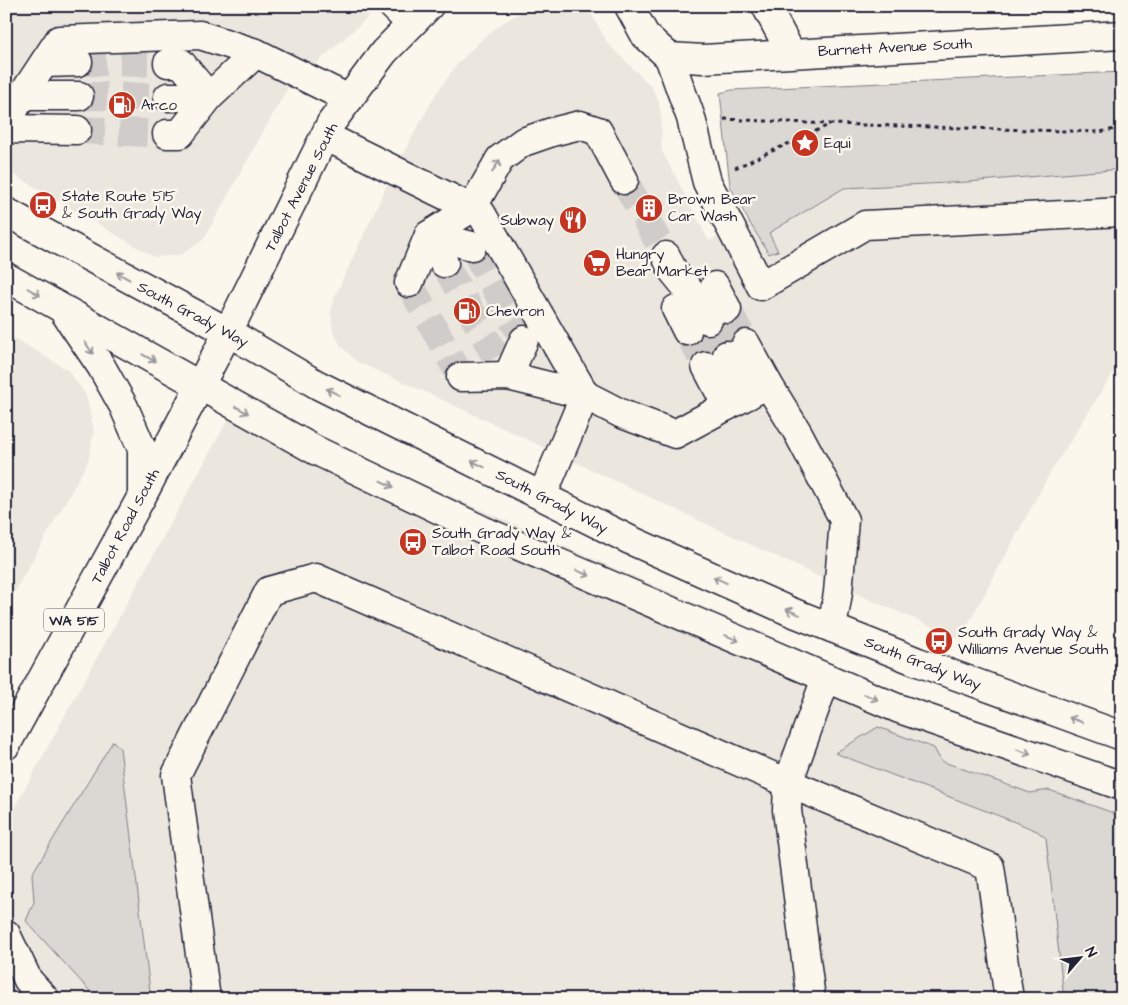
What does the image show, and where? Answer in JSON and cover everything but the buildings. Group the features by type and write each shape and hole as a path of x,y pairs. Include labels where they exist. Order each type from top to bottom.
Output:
{"main road":[{"path":"629,6 645,35 669,57 691,118 707,182 762,286 865,225 1122,212"},
{"path":"766,6 791,53"},
{"name":"Talbot Avenue South","path":"228,332 331,123 411,12"},
{"path":"6,124 59,40 200,35 256,53 349,99"},
{"name":"Burnett Avenue South","path":"669,57 703,58 1122,35"},
{"path":"167,134 180,134 209,97 256,53"},
{"path":"44,63 78,62"},
{"path":"168,63 181,63 209,97"},
{"path":"22,96 79,96"},
{"path":"168,97 209,97"},
{"path":"409,283 429,235 472,208 500,159 523,142 580,125 598,131 624,180"},
{"path":"6,129 77,130"},
{"path":"325,136 481,213 585,395"},
{"name":"South Grady Way","path":"6,212 228,332 318,385 630,540 789,611 927,666 1122,736"},
{"path":"429,235 472,246"},
{"path":"429,235 444,263"},
{"path":"666,256 673,271 702,309"},
{"path":"6,277 315,450 473,526 897,708 1122,786"},
{"path":"61,308 101,366 124,407 142,449 142,496"},
{"name":"Talbot Road South","path":"6,745 142,496 228,332"},
{"path":"502,366 524,340"},
{"path":"747,395 726,355 747,395 798,433 844,520 838,592 832,628"},
{"path":"461,377 502,366 585,395 622,414 675,434 747,395"},
{"path":"542,496 585,395"},
{"path":"206,999 176,775 269,591 316,578 788,783 990,868 1009,999"},
{"path":"811,999 787,810 788,783 826,678"},
{"path":"6,934 26,984"}],"path":[{"path":"691,118 1099,132 1122,128"},
{"path":"707,182 830,124"}],"shaded area":[{"path":"6,6 381,6 287,89 203,240 181,255 154,257 6,170"},
{"path":"531,6 587,6 608,44 651,86 658,100 661,116 662,151 709,241 748,220 769,254 773,254 778,250 769,233 844,188 968,182 1122,169 1122,359 1050,473 960,639 841,587 432,395 357,362 341,346 333,331 331,314 335,296 394,170 437,92 459,62 481,40 504,22"},
{"path":"1122,72 1122,169 968,182 844,188 769,233 778,251 769,254 730,186 720,93 732,90"},
{"path":"6,333 68,370 86,395 94,432 88,462 6,607"},
{"path":"237,403 1122,790 1122,999 6,999 6,823"},
{"path":"878,727 934,748 941,761 1030,793 1049,790 1119,815 1122,825 1122,983 1104,999 1064,999 1046,838 1037,831 1020,824 835,753"},
{"path":"113,741 120,748 151,999 97,999 26,921 34,902 32,874"}],"tunnel":[{"path":"78,62 168,63"},
{"path":"79,96 168,97"},
{"path":"77,130 167,134"},
{"path":"624,180 666,256"},
{"path":"472,246 524,340"},
{"path":"444,263 496,357"},
{"path":"409,283 461,377"},
{"path":"727,309 746,344"},
{"path":"708,320 727,355"},
{"path":"687,331 706,366"}],"place":[{"name":"Arco","path":"122,105"},
{"name":"Equi","path":"805,143"},
{"name":"State Route 515 & South Grady Way","path":"43,205"},
{"name":"Brown Bear Car Wash","path":"649,208"},
{"name":"Subway","path":"573,220"},
{"name":"Hungry Bear Market","path":"597,263"},
{"name":"Chevron","path":"467,311"},
{"name":"South Grady Way & Talbot Road South","path":"413,542"},
{"name":"South Grady Way & Williams Avenue South","path":"939,641"}]}
